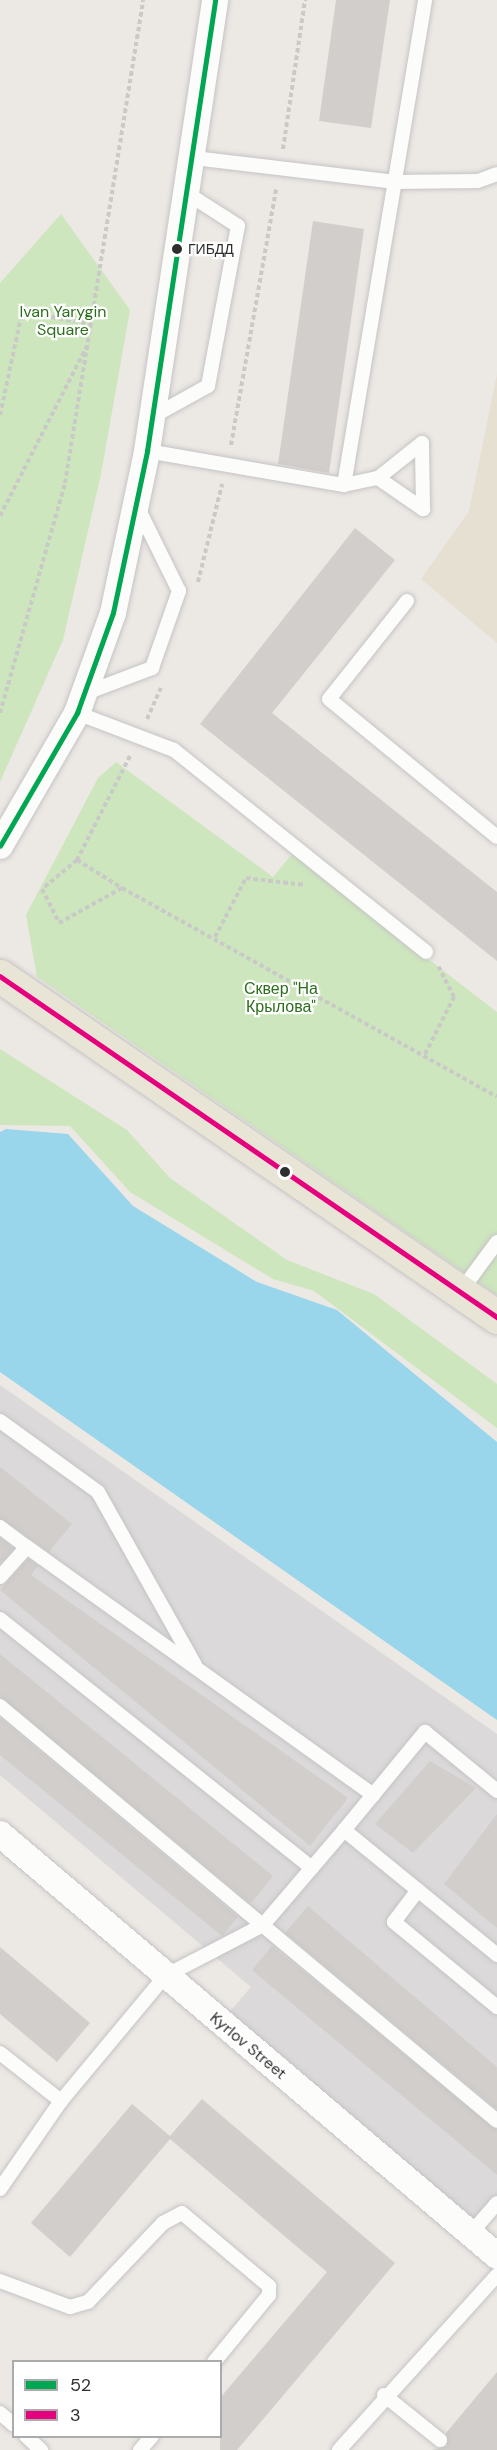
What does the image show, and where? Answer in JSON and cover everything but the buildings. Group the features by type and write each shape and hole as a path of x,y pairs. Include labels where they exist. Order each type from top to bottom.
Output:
{"main road":[{"path":"0,976 497,1317"}],"street":[{"path":"0,846 81,703 113,613 147,451 194,158 215,0"},
{"name":"Kyrlov Street","path":"0,1834 497,2256"}],"lane":[{"path":"344,485 425,0"},
{"path":"194,158 394,182 478,181 497,174"},
{"path":"152,417 208,386 238,226 188,194"},
{"path":"147,451 344,485 378,478 422,443 423,509 378,478"},
{"path":"81,703 152,668 179,591 135,504"},
{"path":"407,602 329,699 497,837"},
{"path":"81,703 174,750 427,956"},
{"path":"461,1291 497,1242"},
{"path":"0,1421 98,1492 197,1670"},
{"path":"0,1527 373,1795"},
{"path":"0,1577 27,1548"},
{"path":"0,1619 312,1868"},
{"path":"0,1706 497,2121"},
{"path":"0,2189 61,2101 165,1976 262,1925 425,1732 497,1791"},
{"path":"344,1830 497,1955"},
{"path":"418,1890 394,1922 497,2007"},
{"path":"0,2053 61,2101"},
{"path":"470,2234 497,2203"},
{"path":"0,2281 70,2307 88,2302 163,2223 182,2213 269,2286 269,2295 215,2360"},
{"path":"339,2450 384,2395 497,2275"},
{"path":"384,2395 440,2440"},
{"path":"0,2413 12,2423"},
{"path":"28,2438 41,2450"},
{"path":"140,2450 150,2438"}],"path":[{"path":"0,713 65,483 143,0"},
{"path":"0,415 22,312 91,324"},
{"path":"0,516 88,343"},
{"path":"77,860 122,888 215,937 497,1096"},
{"path":"215,937 246,878 312,889"},
{"path":"59,923 122,888"},
{"path":"424,1054 454,997 438,967 427,956"}],"shaded area":[{"path":"497,374 497,643 421,579 469,511"},
{"path":"0,1385 497,1734 497,2211 482,2229 227,2015 251,1987 0,1775"}],"green space":[{"name":"Ivan Yarygin Square","path":"61,214 130,310 101,474 63,640 0,782 0,283"},
{"name":"Сквер \"На Крылова\"","path":"116,762 273,877 292,854 497,1012 497,1295 37,977 26,915 98,778"},
{"path":"0,1049 127,1130 170,1178 287,1260 374,1294 497,1384 497,1428 314,1291 273,1279 130,1192 70,1126 0,1125"}],"water":[{"path":"6,1129 68,1134 133,1206 257,1282 337,1310 497,1442 497,1720 0,1372 0,1132"}],"transit line":[{"name":"52","path":"0,846 77,713 113,613 147,451 215,0"},
{"name":"3","path":"0,976 497,1317"}],"place":[{"name":"ГИБДД","path":"177,249"}]}
